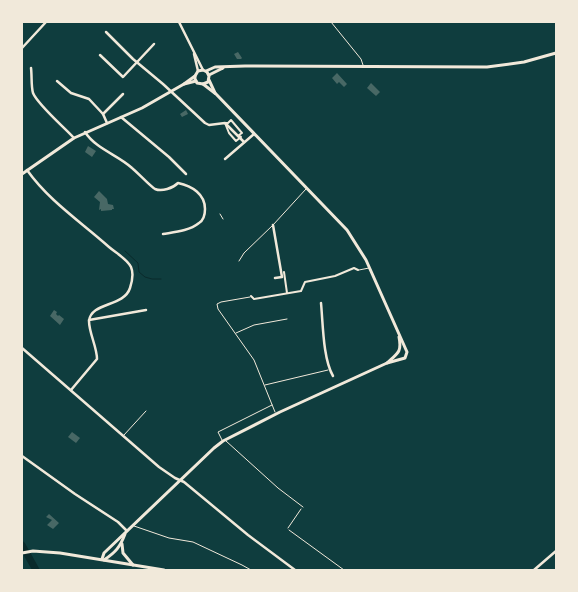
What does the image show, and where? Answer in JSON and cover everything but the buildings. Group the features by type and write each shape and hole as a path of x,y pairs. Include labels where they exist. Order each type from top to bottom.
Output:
{"street":[{"path":"22,48 46,22"},
{"path":"179,22 193,52 204,70 209,75 209,80 216,94"},
{"path":"106,32 137,63 206,123 228,123 231,120 242,133 239,135 241,137 240,138"},
{"path":"100,55 123,78 154,44"},
{"path":"22,174 74,138 142,108 184,84 195,76 198,71 193,52"},
{"path":"198,71 215,67 497,67 524,62 556,53"},
{"path":"209,75 224,67"},
{"path":"31,68 32,88 35,96 47,111 74,138"},
{"path":"195,76 196,81"},
{"path":"203,84 209,80"},
{"path":"57,81 71,93 89,99 103,114 108,123"},
{"path":"96,558 104,553 126,533 214,448 224,441 336,384 386,363 405,358 406,356 406,349 399,337 370,268 358,245 347,230 216,94 203,84 196,81 184,84"},
{"path":"103,114 123,94"},
{"path":"121,117 169,157 186,174"},
{"path":"225,123 244,142"},
{"path":"85,132 90,139 123,160 156,190 168,189 178,183 190,187 202,197 205,204 205,216 200,223 190,228 163,234"},
{"path":"225,159 254,134"},
{"path":"27,170 56,204 98,237 131,267 132,277 127,295 96,309 89,320 98,359 71,390"},
{"path":"274,225 282,277 275,278"},
{"path":"251,296 254,299 301,291 305,282 335,276 354,268 358,270"},
{"path":"284,272 287,293"},
{"path":"321,303 329,370 333,376"},
{"path":"89,320 146,310"},
{"path":"386,363 399,351 401,345 399,337"},
{"path":"22,348 159,466 180,481 184,482 248,535 295,570"},
{"path":"22,456 75,494 118,522 126,533"},
{"path":"103,560 117,551 122,544 126,533"},
{"path":"122,544 124,552 133,565"},
{"path":"22,553 33,551 60,553 164,570"},
{"path":"534,570 556,551"},
{"path":"103,560 104,553"}],"lane":[{"path":"331,22 361,59 362,65 365,66"},
{"path":"239,261 244,253 274,225 307,189"},
{"path":"358,270 370,268"},
{"path":"251,296 221,302 218,304 218,309 254,360 276,414"},
{"path":"235,333 254,325 287,320"},
{"path":"265,385 329,370"},
{"path":"272,405 218,432 224,441 278,488 303,507"},
{"path":"124,436 146,411"},
{"path":"133,526 169,538 193,542 251,570"},
{"path":"289,530 344,570"}],"path":[{"path":"220,214 223,219"},
{"path":"289,530 288,528 303,507"}],"waterway":[{"path":"125,251 138,263 139,272 145,277 161,279"},
{"path":"22,545 36,570"}]}
